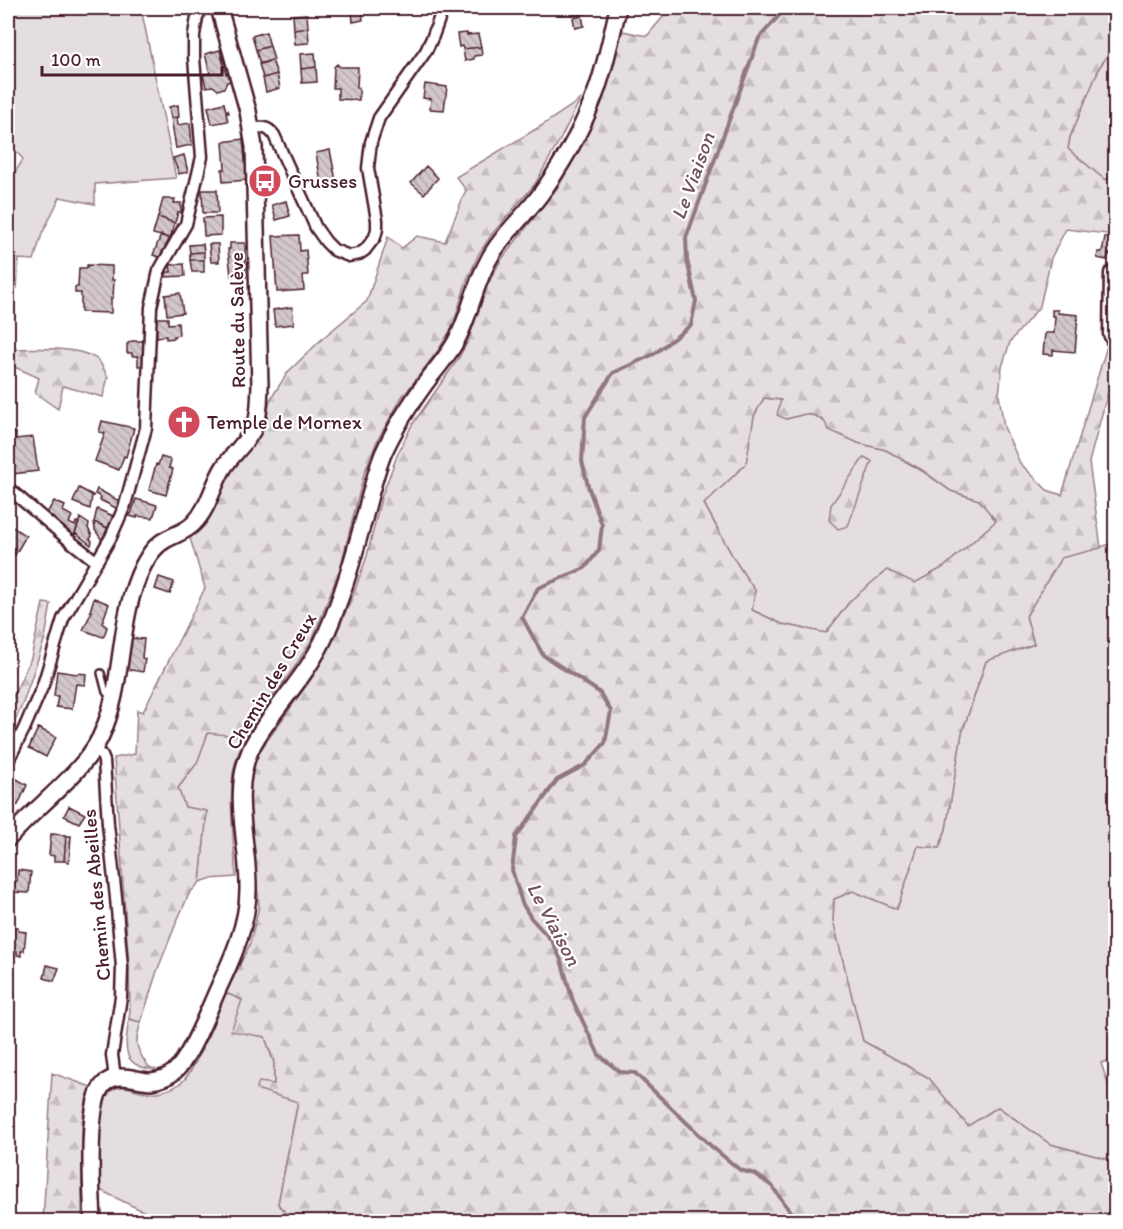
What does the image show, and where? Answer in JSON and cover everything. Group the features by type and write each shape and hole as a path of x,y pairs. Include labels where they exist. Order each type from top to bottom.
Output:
{"street":[{"path":"8,761 43,686 62,627 80,589 123,512 144,438 153,294 159,271 186,224 201,163 194,35 197,17 202,8"},
{"name":"Route du Salève","path":"8,839 94,748 104,730 113,700 127,615 143,566 161,542 187,529 198,519 224,468 252,430 258,413 260,386 256,188 252,129 219,8"},
{"path":"252,129 264,127 274,135 316,228 326,242 334,250 349,256 359,254 371,244 377,229 368,168 373,135 379,118 426,51 442,8"},
{"name":"Chemin des Creux","path":"115,1078 133,1077 149,1081 157,1080 176,1071 184,1062 207,1015 229,965 246,912 249,891 242,781 250,750 258,735 307,669 326,635 346,582 373,486 390,439 458,338 478,282 493,252 545,187 569,148 589,108 598,86 618,8"},
{"path":"1110,273 1110,334 1112,341 1116,342"},
{"path":"8,488 97,561"},
{"name":"Chemin des Abeilles","path":"94,748 104,761 122,967 122,997 112,1055 115,1078"},
{"path":"93,1221 91,1158 94,1117 99,1092 105,1084 115,1078"}],"lane":[{"path":"101,673 106,692 113,700"}],"green space":[{"path":"8,8 141,8 176,178 95,184 95,204 60,197 42,234 34,260 19,259 17,288 8,283 8,185 23,159 8,143"},
{"path":"662,8 1115,8 1115,45 1100,66 1070,137 1068,149 1105,180 1115,176 1115,235 1066,229 1051,258 1040,306 1010,342 1002,367 999,395 1004,427 1020,463 1047,490 1062,495 1107,346 1115,346 1115,366 1089,462 1101,548 1061,558 1026,616 1034,644 986,661 962,733 946,829 939,848 918,846 897,909 853,891 834,899 833,921 863,1041 929,1078 968,1126 998,1107 1050,1144 1107,1159 1115,1164 1115,1221 294,1221 278,1204 298,1102 256,1089 259,1082 274,1084 274,1063 265,1037 231,1031 242,1000 226,993 250,944 259,907 249,797 250,773 256,756 314,675 334,638 367,556 381,498 398,453 412,425 468,341 488,284 501,260 558,187 582,146 613,68 622,31 647,36 663,17","holes":["764,398 781,400 777,415 786,419 805,414 816,416 824,421 829,430 858,443 886,450 922,470 951,491 979,500 996,521 944,567 915,583 887,570 851,600 826,633 782,624 752,610 755,590 734,559 704,504 746,464 754,416"]},
{"path":"1115,45 1115,176 1105,180 1068,149 1070,137 1100,66"},
{"path":"580,100 535,184 492,234 478,255 465,286 453,326 439,349 401,399 377,441 364,474 340,569 313,638 294,668 252,724 246,737 208,733 197,763 178,788 185,807 207,811 200,882 189,894 177,921 157,971 141,1022 129,1019 129,968 114,758 135,754 137,710 143,712 205,588 190,538 212,513 231,468 259,436 266,422 270,400 288,372 324,337 367,301 388,237 402,248 417,236 445,242 466,190 456,177"},
{"path":"8,349 54,349 90,355 98,360 108,377 103,397 63,386 58,409 35,393 39,378 17,368 8,368"},
{"path":"764,398 781,400 786,419 805,414 816,416 858,443 886,450 951,491 980,500 996,521 944,567 915,583 851,600 826,633 782,624 752,610 755,590 734,559 704,503 745,465 754,416"},
{"path":"864,457 872,461 848,526 838,529 829,520 831,505"},
{"path":"1115,543 1116,660 1110,662 1114,708 1116,709 1116,1058 1101,1063 1115,1105 1115,1164 1107,1159 1050,1144 998,1107 968,1127 929,1078 863,1041 833,921 834,899 853,891 897,909 918,845 939,848 946,829 962,733 986,661 1034,644 1026,616 1061,557"},
{"path":"43,603 51,604 45,638 23,703 8,736 8,708 31,658"},
{"path":"208,732 246,737 235,763 232,786 236,877 200,882 207,811 185,807 178,788 197,763"},
{"path":"226,993 242,1000 265,1037 274,1063 274,1084 298,1101 278,1204 294,1221 163,1221 100,1190 100,1130 103,1103 106,1097 111,1091 120,1087 154,1092 171,1089 181,1083 187,1077 199,1055"},
{"path":"129,1019 141,1022 137,1046 148,1065 156,1069 144,1068 131,1060 126,1046"},
{"path":"52,1073 91,1087 82,1122 82,1221 43,1221"}],"building":[{"path":"362,8 363,20 353,22 352,9"},
{"path":"572,8 589,8 590,13 574,16"},
{"path":"307,14 308,28 294,30 293,15"},
{"path":"582,16 584,26 575,28 573,18"},
{"path":"308,28 309,43 295,44 294,30"},
{"path":"266,32 270,46 256,50 252,36"},
{"path":"467,33 467,35 478,34 481,47 463,49 462,46 459,47 457,34"},
{"path":"270,46 274,60 260,64 256,50"},
{"path":"481,47 482,55 465,61 463,49"},
{"path":"220,50 226,74 229,72 232,81 227,82 224,88 218,90 213,86 206,87 203,75 210,73 205,54"},
{"path":"315,53 316,67 301,69 300,54"},
{"path":"272,60 277,74 263,78 259,64"},
{"path":"337,64 340,67 358,67 359,100 338,99 338,88 333,88 334,67"},
{"path":"316,67 317,82 302,83 301,69"},
{"path":"277,74 280,88 266,92 263,78"},
{"path":"425,84 447,87 444,110 430,109 431,99 423,98"},
{"path":"224,103 229,113 226,113 228,121 212,124 208,107"},
{"path":"178,105 179,117 171,118 169,107"},
{"path":"177,117 178,125 190,123 192,145 176,148 171,118"},
{"path":"243,139 247,180 223,182 222,169 225,169 223,142"},
{"path":"330,150 337,186 322,189 316,153"},
{"path":"184,155 188,172 179,174 173,158"},
{"path":"426,166 438,178 424,194 411,183"},
{"path":"202,190 217,190 218,213 203,213"},
{"path":"163,199 175,199 174,203 181,203 181,212 178,212 175,223 158,217"},
{"path":"286,201 290,216 276,220 272,205"},
{"path":"158,217 175,223 170,238 153,234"},
{"path":"221,217 221,235 204,236 203,218"},
{"path":"161,235 173,240 170,245 168,244 161,258 153,255"},
{"path":"299,235 300,251 306,250 308,275 303,275 304,290 277,292 273,236"},
{"path":"1105,237 1116,240 1116,256 1108,254 1107,260 1097,258 1098,252 1102,252"},
{"path":"230,243 245,243 246,277 244,278 244,275 231,276 228,249 230,249"},
{"path":"203,244 204,252 190,253 189,245"},
{"path":"209,244 218,244 219,262 211,262"},
{"path":"204,252 204,260 190,260 190,253"},
{"path":"190,260 204,260 204,272 192,272"},
{"path":"184,264 185,276 165,277 167,272 171,272 170,265"},
{"path":"87,265 112,266 112,280 114,280 111,313 81,312 81,293 75,293 75,287 78,287 79,268 87,268"},
{"path":"180,293 183,313 167,315 165,295"},
{"path":"292,307 294,324 275,326 273,310"},
{"path":"1052,310 1058,310 1058,313 1078,315 1075,352 1053,350 1053,355 1043,354 1045,333 1054,333 1055,316 1052,316"},
{"path":"156,318 168,318 168,324 178,323 179,335 166,339 166,336 157,337"},
{"path":"132,341 145,341 144,366 138,366 138,356 127,353 127,344"},
{"name":"Temple de Mornex","path":"178,411 191,411 191,433 178,434"},
{"path":"102,421 134,428 126,457 124,456 119,470 95,461 105,433 99,432"},
{"path":"16,433 16,439 33,437 38,471 12,474 11,478 8,476 8,438 11,434"},
{"path":"161,457 171,460 169,468 173,469 166,495 149,490 156,464 158,465"},
{"path":"79,488 94,496 92,496 90,509 73,502"},
{"path":"97,489 121,502 118,509 100,500 101,497 95,494"},
{"path":"136,499 157,505 153,518 126,515 131,514"},
{"path":"54,501 65,506 63,511 72,516 69,523 75,526 76,522 79,523 74,536 47,513"},
{"path":"97,509 113,516 108,528 94,522"},
{"path":"80,518 89,524 88,528 92,536 91,545 75,533"},
{"path":"94,522 108,528 102,540 95,530"},
{"path":"8,524 26,536 15,555 8,551"},
{"path":"159,577 174,582 170,594 155,589"},
{"path":"94,598 109,604 102,623 107,627 103,637 83,630 92,611 90,611"},
{"path":"129,638 144,639 143,672 125,669"},
{"path":"57,671 86,674 85,685 76,684 72,709 56,707 58,696 54,696"},
{"path":"38,728 56,737 46,757 29,748"},
{"path":"10,775 27,785 18,805 14,806 8,818 8,779"},
{"path":"69,806 85,814 79,823 64,816"},
{"path":"51,834 66,835 64,861 54,861 54,856 49,855"},
{"path":"66,836 71,836 69,862 64,861"},
{"path":"18,870 31,872 29,893 13,892"},
{"path":"8,926 18,927 18,931 26,932 24,951 21,951 21,956 17,955 17,951 8,950"},
{"path":"47,965 59,968 54,981 44,978"}],"waterway":[{"name":"Le Viaison","path":"786,8 759,38 686,238 687,260 696,301 691,325 654,354 613,373 585,417 582,461 602,525 599,550 585,568 538,588 522,617 543,655 599,692 611,711 605,743 585,765 557,780 516,837 512,870 522,903 531,918 552,941 561,960 573,1001 599,1055 620,1072 635,1073 711,1146 740,1170 755,1174 772,1186 789,1210 805,1222"}],"place":[{"name":"Grusses","path":"265,181"},
{"name":"Temple de Mornex","path":"184,422"}]}
